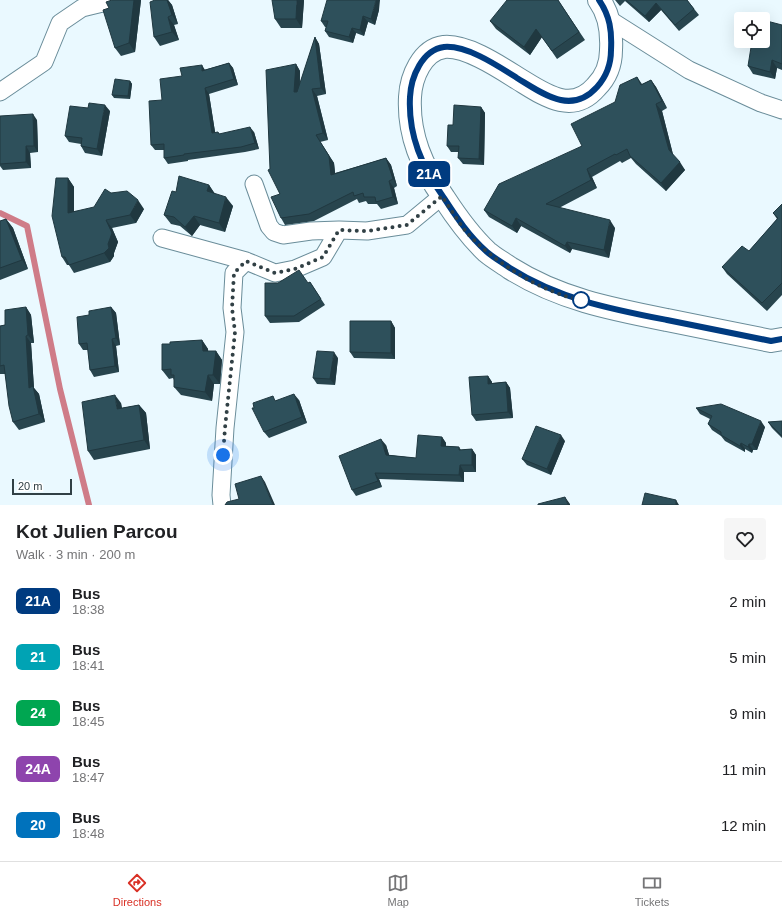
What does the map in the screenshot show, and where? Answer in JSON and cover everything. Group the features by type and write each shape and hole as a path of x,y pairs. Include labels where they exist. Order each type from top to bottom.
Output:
{"main road":[{"path":"600,0 607,11 610,20 612,39 611,56 606,74 592,92 571,101 555,99 539,93 504,70 472,52 459,48 439,48 430,52 414,76 410,94 410,114 414,142 433,184 465,229 488,254 541,286 566,296 615,310 771,341 782,339"}],"street":[{"path":"0,92 44,62 60,23 82,8 115,0"},
{"path":"610,20 689,70 761,104 782,110"},
{"path":"254,184 269,226 274,232 283,235 311,231 367,231 407,225 442,196"},
{"path":"162,238 246,261 275,273 295,269 323,257 339,230"},
{"path":"222,505 221,495 225,428 235,332 232,308 234,273 246,261"}],"building":[{"path":"112,0 134,0 129,43 115,48 103,10 109,8 106,2"},
{"path":"155,0 167,0 172,15 168,17 172,32 154,37 150,2"},
{"path":"272,0 297,0 296,19 275,19"},
{"path":"327,0 376,0 371,19 363,16 360,30 352,28 349,37 325,31 328,21 321,21"},
{"path":"507,0 558,0 579,32 552,51 536,29 524,47 490,21"},
{"path":"626,0 687,0 694,9 675,25 656,3 645,16"},
{"path":"770,22 782,25 782,64 772,60 770,72 748,66 751,48 770,48"},
{"path":"315,37 321,88 312,89 323,133 316,135 329,156 331,175 386,158 393,179 389,181 393,197 376,202 375,197 364,197 363,193 354,196 353,192 309,214 281,218 271,197 280,194 268,170 270,169 266,70 296,64 294,92 297,92"},
{"path":"229,63 234,79 205,88 212,133 218,132 219,134 250,127 255,143 241,147 164,158 164,144 151,145 149,101 162,100 160,79 182,76 180,68 202,65 202,71"},
{"path":"637,77 641,85 651,80 662,101 656,104 669,150 680,162 661,183 630,156 627,149 587,169 591,180 546,204 610,220 604,250 567,242 565,246 516,218 512,226 484,210 499,184 582,146 571,124 615,102 620,85"},
{"path":"115,79 130,81 128,96 112,95"},
{"path":"89,103 105,105 97,149 81,146 82,138 65,136 70,106 88,108"},
{"path":"454,105 481,107 479,159 458,158 459,146 447,146 448,125 453,125"},
{"path":"33,114 34,146 26,146 26,162 0,164 0,116"},
{"path":"179,176 209,185 207,191 226,197 219,223 194,216 185,227 174,217 164,215 172,191 176,192"},
{"path":"56,178 68,178 68,213 94,207 105,189 111,193 127,191 138,200 130,215 106,220 112,233 108,244 109,248 104,253 69,265 65,257 62,257 52,216"},
{"path":"782,204 782,283 762,303 722,267 742,246 749,251 778,218 773,213"},
{"path":"6,219 22,260 0,268 0,221"},
{"path":"299,270 308,283 310,282 321,299 294,316 265,316 265,283 278,283"},
{"path":"26,307 29,388 33,386 39,414 13,422 9,406 4,365 0,366 0,326 5,325 5,310"},
{"path":"111,307 116,338 112,339 115,366 90,370 87,343 79,344 77,317 89,315 89,311"},
{"path":"350,321 391,321 391,353 350,352"},
{"path":"202,340 203,351 216,351 213,375 208,375 205,392 174,387 174,375 171,375 171,369 162,370 162,344"},
{"path":"317,351 334,352 330,379 313,378"},
{"path":"488,376 488,384 506,382 508,412 472,415 469,377"},
{"path":"294,394 302,417 264,432 252,408 254,408 253,403 273,396 275,401"},
{"path":"115,395 117,409 139,405 144,440 88,451 82,402"},
{"path":"721,404 761,421 752,444 749,444 748,447 741,443 740,446 721,435 721,432 708,424 712,416 696,408"},
{"path":"782,421 782,436 768,422"},
{"path":"536,426 561,435 547,469 522,459"},
{"path":"418,435 442,437 441,446 459,447 459,450 472,449 472,465 460,465 459,475 375,473 378,481 352,490 339,456 381,439 386,455 416,458"},
{"path":"261,476 273,505 225,505 227,502 239,499 235,484"},
{"path":"645,493 676,500 676,505 642,505"},
{"path":"565,497 568,505 538,505 538,504"}],"waterway":[{"path":"0,213 27,226 60,389 89,505"}],"bus line":[{"name":"21A","path":"599,0 607,11 610,20 612,39 609,66 600,84 592,92 571,101 555,99 539,93 517,78 472,52 459,48 448,47 439,48 430,52 418,67 414,76 410,94 410,114 414,142 433,184 465,229 488,254 541,286 566,296 638,315 771,341 782,339"}],"route":[{"path":"223,455 235,332 232,308 234,273 246,261 275,273 295,269 323,257 339,230 367,231 407,225 442,196 465,229 488,254 541,286 581,300"}]}
